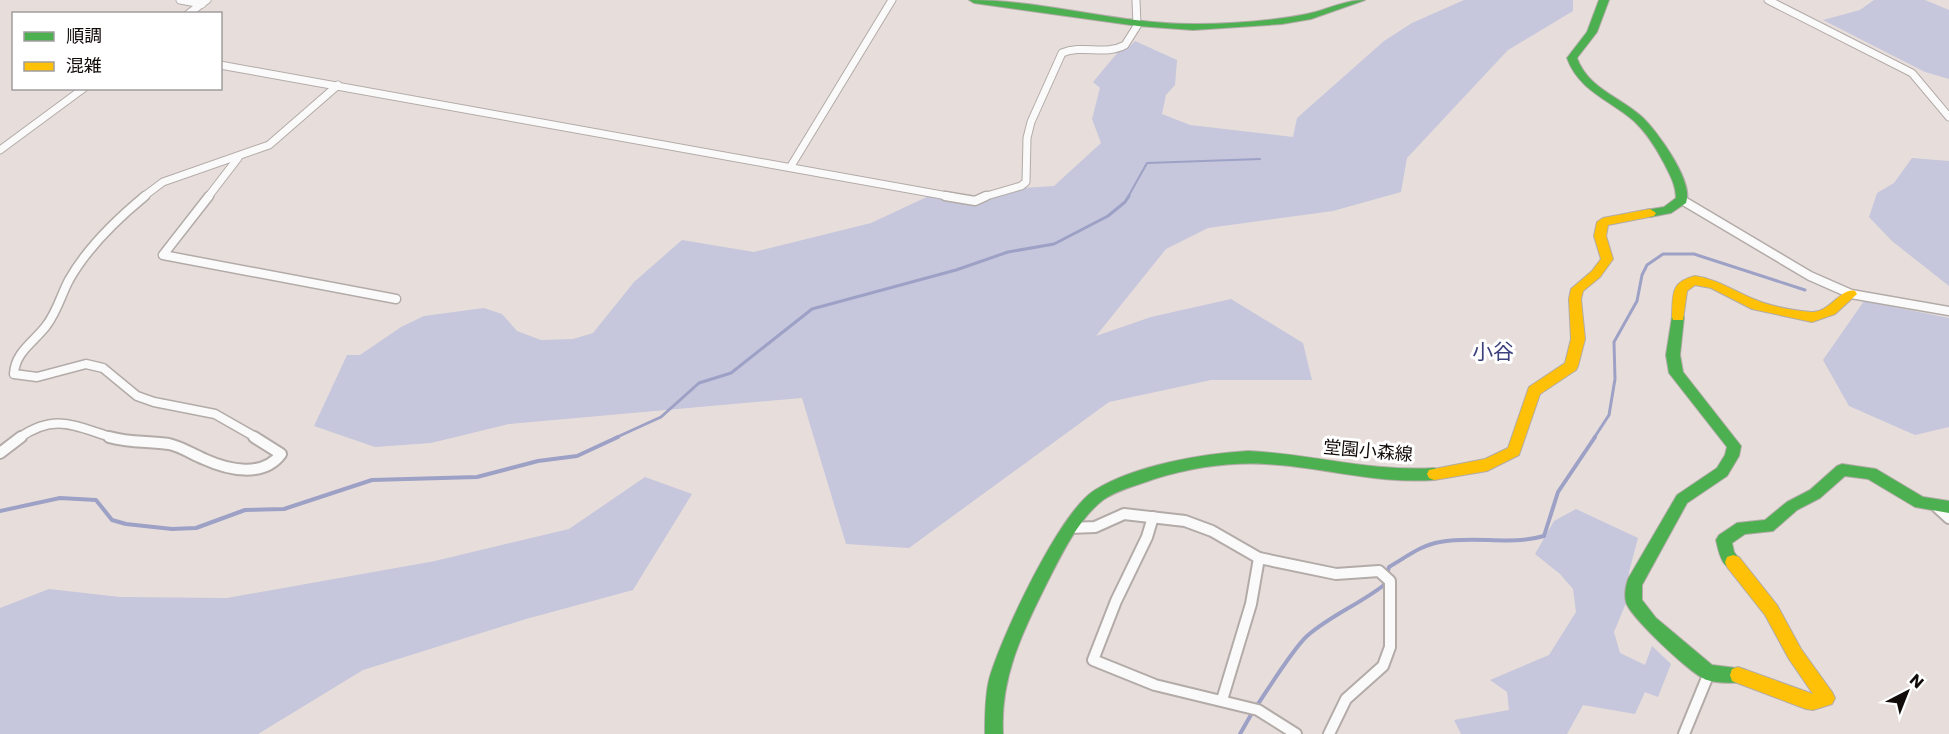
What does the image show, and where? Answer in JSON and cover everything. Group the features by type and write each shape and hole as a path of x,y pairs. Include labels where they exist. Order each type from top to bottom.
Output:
{"street":[{"path":"180,0 205,2"},
{"path":"791,166 892,0"},
{"path":"974,0 1138,24 1193,27 1282,21 1311,16 1359,0"},
{"path":"222,65 791,166 975,201 987,195 1021,186 1026,182 1031,122 1062,53 1073,49 1116,51 1123,48 1128,44 1138,24 1136,0"},
{"path":"1605,0 1592,32 1572,58 1574,67 1591,85 1637,118 1658,142 1683,187 1682,200 1810,276 1851,294 1949,310"},
{"path":"1768,0 1912,73 1949,117"},
{"path":"191,12 205,2"},
{"path":"0,453 43,425 63,423 78,425 121,440 160,442 179,447 206,460 247,470 272,466 280,454 272,447 215,414 154,402 137,396 103,368 86,364 37,377 14,374 14,368 19,357 55,314 72,276 103,237 151,191 163,182 238,158 269,145 338,85"},
{"path":"0,150 81,90"},
{"path":"238,158 164,255 396,299"},
{"name":"堂園小森線","path":"994,734 993,706 996,683 1022,619 1069,528 1090,501 1146,477 1217,459 1246,457 1405,475 1445,473 1477,467 1508,457 1514,451 1537,387 1571,366 1578,339 1575,299 1577,289 1596,274 1607,259 1600,236 1603,222 1667,210 1682,200"},
{"path":"1851,294 1839,305 1815,317 1753,305 1704,281 1695,279 1682,289 1673,355 1676,373 1734,446 1732,456 1722,472 1682,500 1634,584 1634,602 1650,623 1709,673 1742,675 1813,702 1826,698 1795,654 1771,610 1727,555 1724,540 1742,528 1767,526 1792,506 1815,494 1842,470 1871,473 1920,503 1943,507 1949,518"},
{"path":"1069,528 1095,527 1124,514 1185,521 1212,531 1259,558 1336,574 1379,571 1390,581 1389,647 1383,666 1346,699 1329,734"},
{"path":"1153,517 1147,537 1116,601 1093,660 1155,685 1257,710 1296,734"},
{"path":"1222,700 1251,604 1259,558"},
{"path":"1684,734 1709,673"}],"shaded area":[{"path":"1464,0 1573,0 1573,11 1508,50 1407,158 1401,192 1333,211 1208,228 1166,249 1096,336 1151,317 1231,299 1303,343 1312,380 1211,380 1109,402 909,548 846,544 802,398 509,424 431,443 375,447 314,426 347,355 360,355 401,327 424,316 484,308 502,314 517,331 541,340 573,339 593,333 634,282 682,240 754,252 871,223 931,195 983,200 1022,188 1054,186 1101,143 1092,119 1100,88 1093,82 1119,51 1135,41 1177,60 1175,85 1166,95 1162,114 1190,125 1293,137 1297,118 1384,41 1412,23"},
{"path":"1874,0 1925,0 1949,10 1949,79 1925,72 1823,20 1860,10"},
{"path":"1912,158 1949,161 1949,286 1892,241 1869,217 1877,193 1894,183"},
{"path":"1864,301 1949,318 1949,427 1915,435 1849,406 1823,360"},
{"path":"645,477 692,494 633,590 526,619 363,670 258,734 0,734 0,608 49,589 120,597 227,598 435,561 569,529"},
{"path":"1576,509 1638,538 1629,572 1626,603 1614,632 1620,653 1645,665 1652,646 1671,664 1658,697 1645,692 1635,714 1583,705 1567,734 1461,734 1454,720 1509,710 1507,692 1490,680 1549,655 1576,612 1573,589 1560,574 1535,554 1554,521"}],"waterway":[{"path":"1128,197 1147,163 1260,159"},
{"path":"615,438 661,417 699,383 731,373 812,309 956,270 1008,252 1054,244 1108,216 1129,196"},
{"path":"1594,438 1609,415 1615,379 1614,342 1637,301 1642,275 1647,265 1663,254 1694,254 1805,290"},
{"path":"0,511 60,498 96,500 112,520 126,524 172,529 196,528 245,510 284,509 372,480 477,477 538,461 577,456 618,437"},
{"path":"1387,574 1389,567 1433,544 1453,540 1518,540 1544,536 1558,492 1595,437"},
{"path":"1256,707 1307,636 1375,592 1384,585 1385,580"},
{"path":"1240,734 1252,713"}],"traffic: fast":[{"path":"974,0 1138,23 1193,27 1282,21 1311,16 1360,0"},
{"path":"1604,0 1592,32 1572,58 1576,68 1589,84 1636,117 1646,128 1678,178 1682,200 1667,210 1650,213"},
{"path":"1678,317 1673,355 1676,373 1734,446 1732,456 1722,472 1682,499 1634,584 1634,602 1650,623 1709,673 1738,675"},
{"path":"994,734 994,706 998,679 1026,609 1072,526 1086,507 1099,495 1160,471 1227,458 1269,458 1393,475 1434,474"},
{"path":"1733,562 1727,555 1724,540 1742,528 1768,526 1792,506 1815,494 1842,470 1871,473 1920,503 1949,507"}],"traffic: slow":[{"path":"1434,474 1487,465 1514,451 1534,391 1571,366 1578,339 1575,299 1577,289 1596,274 1607,259 1600,236 1603,222 1650,213"},
{"path":"1678,317 1681,289 1687,283 1695,280 1715,285 1756,305 1812,317 1821,316 1830,311 1851,294"},
{"path":"1733,562 1771,610 1795,654 1826,698 1813,702 1806,701 1738,675"}],"district":[{"name":"小谷","path":"1493,352"}]}
